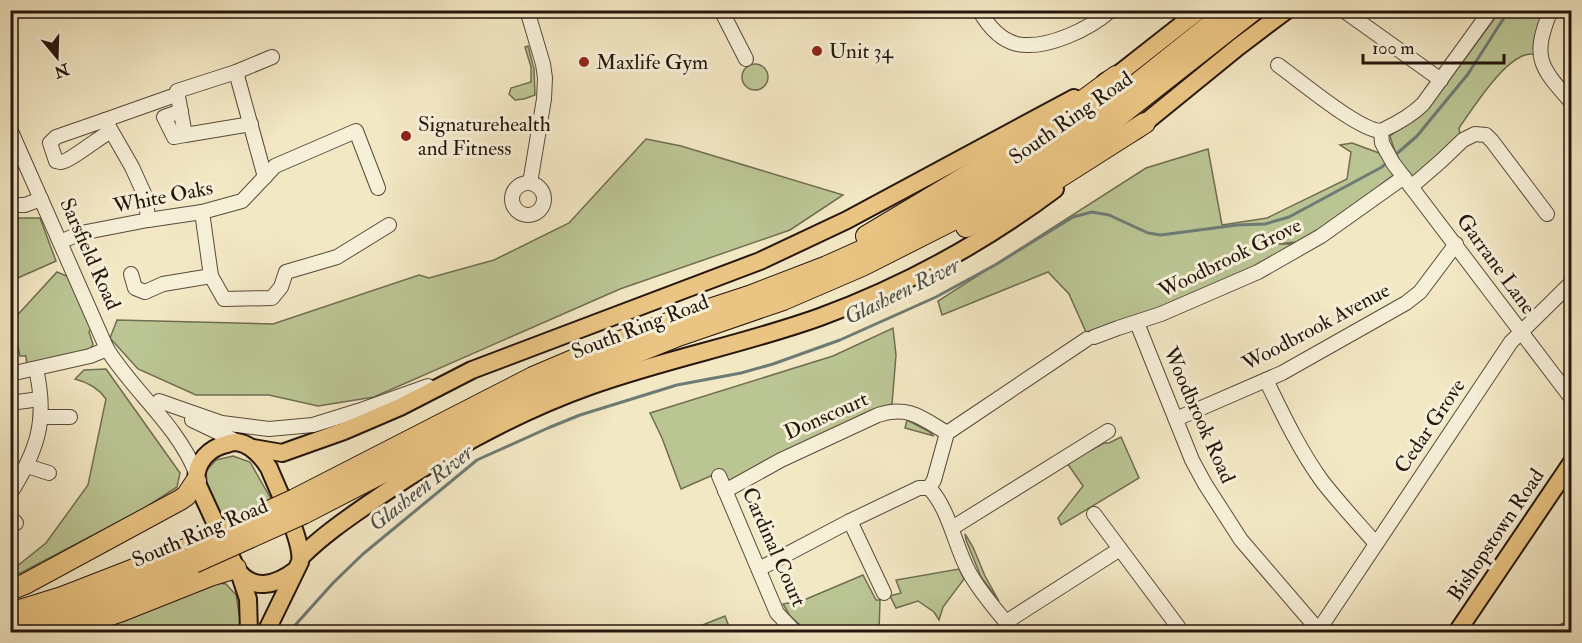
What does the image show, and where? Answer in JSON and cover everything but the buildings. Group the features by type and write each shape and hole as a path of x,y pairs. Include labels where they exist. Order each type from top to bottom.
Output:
{"highway":[{"name":"South Ring Road","path":"299,506 533,377 652,329 828,266 885,240 993,182 1054,143 1114,102 1229,10"},
{"name":"South Ring Road","path":"10,630 66,613 541,391 678,336 783,300 862,266 1011,188 1069,152 1109,124 1254,10"},
{"path":"749,296 853,244 990,162 1055,121 1116,76"},
{"path":"783,300 864,275 955,233 1038,191 1145,123"},
{"path":"10,590 35,579 180,500 186,496 196,477"},
{"name":"South Ring Road","path":"10,613 191,555"},
{"path":"60,633 210,576 238,571"}],"main road":[{"path":"249,633 248,599 196,477 203,457 216,447 236,441 253,448 282,453 344,431 400,407 472,370 760,261 848,220 1116,76 1200,10"},
{"path":"238,571 248,580 261,584 287,577 322,537 414,473 452,450 548,403 589,386 779,331 819,317 882,292 925,271 986,237 1038,202 1145,123 1287,10"},
{"path":"253,448 269,468 299,542 299,563 266,633"},
{"name":"Bishopstown Road","path":"1457,633 1572,462"}],"street":[{"path":"527,10 543,64 545,86 530,183"},
{"path":"721,10 746,59"},
{"path":"979,10 989,25 1002,36 1017,44 1029,44 1077,32 1098,21 1111,10"},
{"path":"1343,10 1441,81"},
{"path":"1551,10 1544,32 1541,63 1547,74 1572,103"},
{"path":"1278,65 1359,124 1381,131 1423,104 1489,11"},
{"path":"251,124 185,135 177,91 236,72 272,57"},
{"path":"236,72 265,177"},
{"path":"148,220 146,198 132,167 108,125 170,97"},
{"name":"Sarsfield Road","path":"10,129 107,349 117,365 187,452 196,477"},
{"name":"White Oaks","path":"60,242 81,233 202,212 242,201 275,166 356,131 378,188"},
{"name":"Garrane Lane","path":"1381,131 1382,143 1390,158 1572,399"},
{"name":"Woodbrook Grove","path":"947,433 1091,338 1172,310 1262,270 1441,161 1469,136 1485,135 1492,141 1547,214"},
{"path":"10,205 25,205 41,199"},
{"path":"202,212 210,276 224,299 272,298 281,287 286,272 337,257 389,225"},
{"name":"Woodbrook Avenue","path":"1176,419 1299,364 1406,303 1420,292 1456,244"},
{"path":"131,274 135,288 145,292 163,284 210,276"},
{"name":"Cedar Grove","path":"1319,632 1511,342 1572,282"},
{"name":"Woodbrook Road","path":"1137,323 1199,473 1241,540 1319,632"},
{"path":"10,374 90,356 107,349"},
{"path":"10,494 33,453 41,417 36,369"},
{"path":"159,401 222,423 268,429 313,425 472,370"},
{"path":"1266,380 1286,422 1311,464 1376,544"},
{"name":"Sarsfield Road","path":"140,391 236,441"},
{"path":"10,403 40,399"},
{"name":"Donscourt","path":"725,491 781,460 886,412 907,411 947,433"},
{"path":"41,417 70,417"},
{"path":"952,528 1108,430"},
{"path":"929,488 934,480 947,433"},
{"path":"27,466 49,473"},
{"name":"Cardinal Court","path":"719,476 777,613 795,633"},
{"path":"759,569 919,488 929,488"},
{"path":"929,488 952,528 968,571 986,598 1010,627 1120,549"},
{"path":"1094,514 1179,632"},
{"path":"850,521 884,593"},
{"path":"1562,633 1572,627"}],"green space":[{"path":"1499,11 1545,11 1537,35 1534,54 1516,59 1498,76 1459,128 1460,135 1412,178 1398,158 1390,136 1429,107"},
{"path":"528,46 534,69 535,95 515,100 509,94 511,88 531,82 531,67 525,47"},
{"path":"755,64 764,68 768,77 764,86 755,90 746,86 742,77 746,68"},
{"path":"646,139 681,146 843,195 790,230 620,289 374,397 318,406 269,395 196,395 138,369 110,338 117,320 273,324 419,275 429,278 494,260 569,223"},
{"path":"1352,143 1379,153 1396,173 1325,227 1298,242 1273,244 1296,244 1256,266 1157,311 1086,332 1069,294 1048,272 942,315 938,301 1146,168 1208,149 1222,225 1267,218 1347,179 1351,152 1340,145"},
{"path":"11,218 40,218 56,261 11,281"},
{"path":"57,272 69,277 91,329 89,332 93,344 91,349 27,366 26,356 20,356 12,321"},
{"path":"893,328 896,355 892,404 863,414 728,484 722,471 681,489 650,413 833,356"},
{"path":"106,369 180,473 177,487 143,509 11,578 11,571 46,543 88,485 106,399 92,386 75,379 84,370"},
{"path":"907,420 928,431 934,436 905,428"},
{"path":"1121,437 1139,478 1061,525 1058,518 1083,486 1067,463 1104,443"},
{"path":"233,456 250,462 271,499 225,520 208,492 206,471 216,460"},
{"path":"965,534 973,547 999,601 981,577"},
{"path":"959,569 964,579 943,607 939,620 934,612 918,601 896,608 890,596 901,593 896,580"},
{"path":"863,575 876,600 880,600 879,632 808,632 790,616 783,604 804,600"},
{"path":"209,582 226,584 236,595 241,632 108,632 104,623"},
{"path":"725,616 731,632 685,632"}],"waterway":[{"name":"Glasheen River","path":"1393,157 1417,136 1468,74 1509,10"},
{"name":"Glasheen River","path":"289,632 333,583 363,554 477,460 548,428 580,415 677,385 741,373 840,340 936,297 995,265 1073,217 1092,212 1109,215 1148,233 1161,235 1237,225 1265,224 1289,217 1382,167 1388,161"}],"place":[{"name":"Unit 34","path":"817,51"},
{"name":"Maxlife Gym","path":"584,62"},
{"name":"Signaturehealth and Fitness","path":"406,136"}]}
